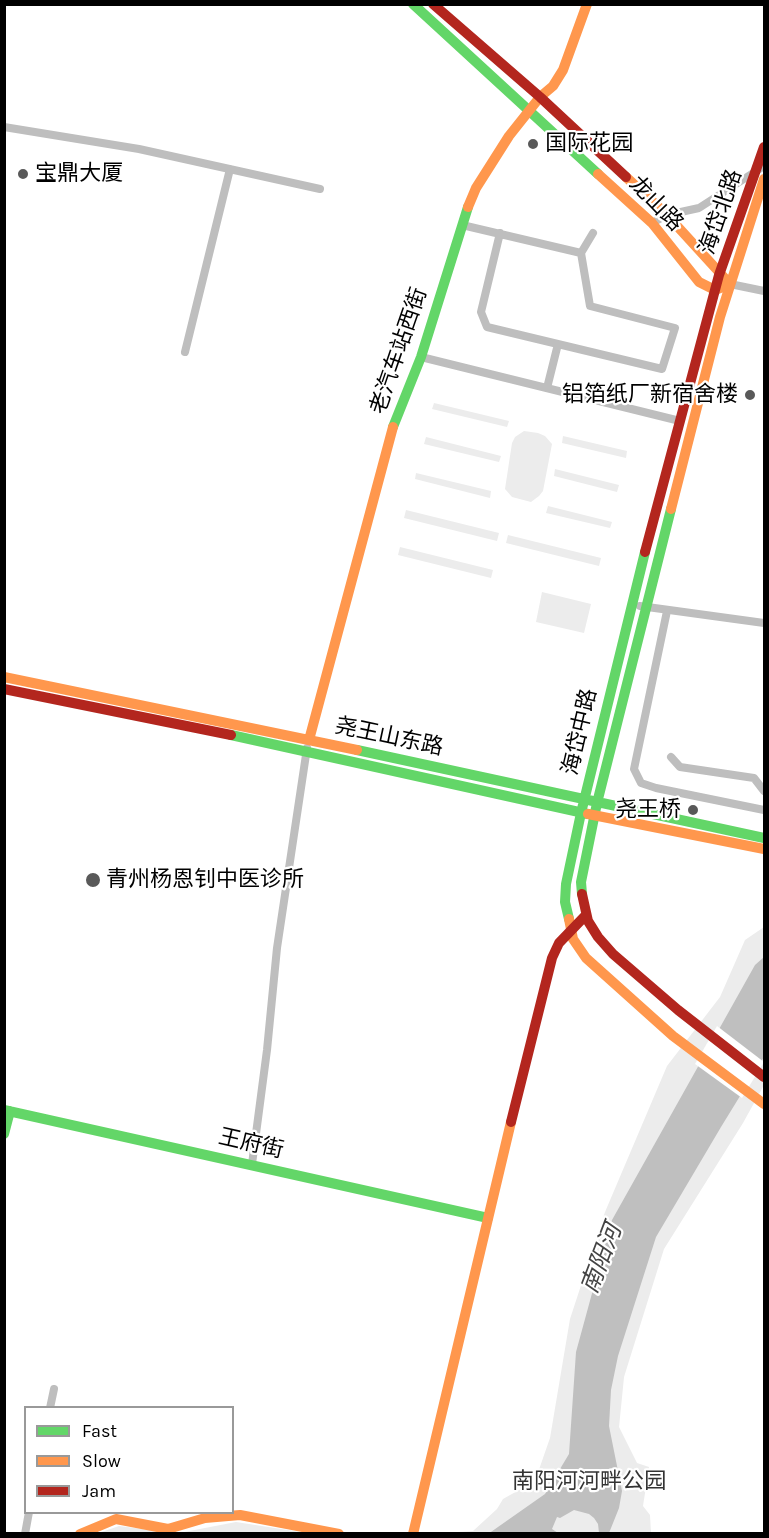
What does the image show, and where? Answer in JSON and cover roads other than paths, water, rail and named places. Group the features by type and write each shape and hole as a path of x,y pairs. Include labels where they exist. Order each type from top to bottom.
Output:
{"main road":[{"name":"龙山路","path":"413,4 652,223 699,282 715,290"},
{"name":"龙山路","path":"433,4 540,97 666,215 719,275 730,284"},
{"name":"老汽车站西街","path":"309,740 394,422 421,357 462,225 476,188 510,136 540,97 553,86 562,70 587,4"},
{"name":"海岱北路","path":"730,284 760,176 765,147"},
{"name":"海岱北路","path":"715,290 760,176"},
{"path":"715,290 730,284"},
{"name":"海岱中路","path":"730,284 645,608 594,815 581,882 582,901 586,915 598,937 614,954 678,1010 765,1077"},
{"name":"海岱中路","path":"715,290 631,604 581,813 566,884 565,902 570,930 577,947 599,971 673,1036 765,1104"},
{"name":"尧王山东路","path":"4,677 765,838"},
{"name":"尧王山东路","path":"4,689 306,751 581,813 765,849"},
{"path":"413,1533 552,958 570,930 586,915"},
{"path":"4,1134 7,1111"},
{"name":"王府街","path":"7,1111 488,1218"},
{"path":"80,1533 116,1519 168,1529 205,1518 240,1515 339,1533"}],"street":[{"path":"4,127 139,150 320,189"},
{"path":"652,223 666,215 699,208 760,176 765,166"},
{"path":"185,352 230,169"},
{"path":"462,225 581,253"},
{"path":"500,233 481,312 487,327 662,369 675,328 590,306 581,253 593,233"},
{"path":"730,284 765,291"},
{"path":"547,388 558,344"},
{"path":"421,357 680,421"},
{"path":"631,604 645,608 765,623"},
{"path":"668,610 634,769 637,776 641,783 656,788 765,810"},
{"path":"252,1164 277,948 309,740"},
{"path":"672,757 681,768 754,778 765,791"},
{"path":"50,1406 54,1389"},
{"path":"25,1533 29,1514"}],"water":[{"name":"南阳河","path":"764,957 764,1057 656,1237 618,1356 611,1390 609,1426 622,1491 619,1508 609,1533 599,1533 598,1524 594,1518 589,1514 574,1510 560,1518 557,1517 552,1529 558,1533 488,1534 545,1494 569,1454 576,1352 612,1220 755,965"}],"place":[{"name":"国际花园","path":"533,144"},
{"name":"宝鼎大厦","path":"23,174"},
{"name":"铝箔纸厂新宿舍楼","path":"750,395"},
{"name":"尧王桥","path":"693,810"},
{"name":"青州杨恩钊中医诊所","path":"93,880"}],"park label":[{"name":"南阳河河畔公园","path":"589,1482"}]}
